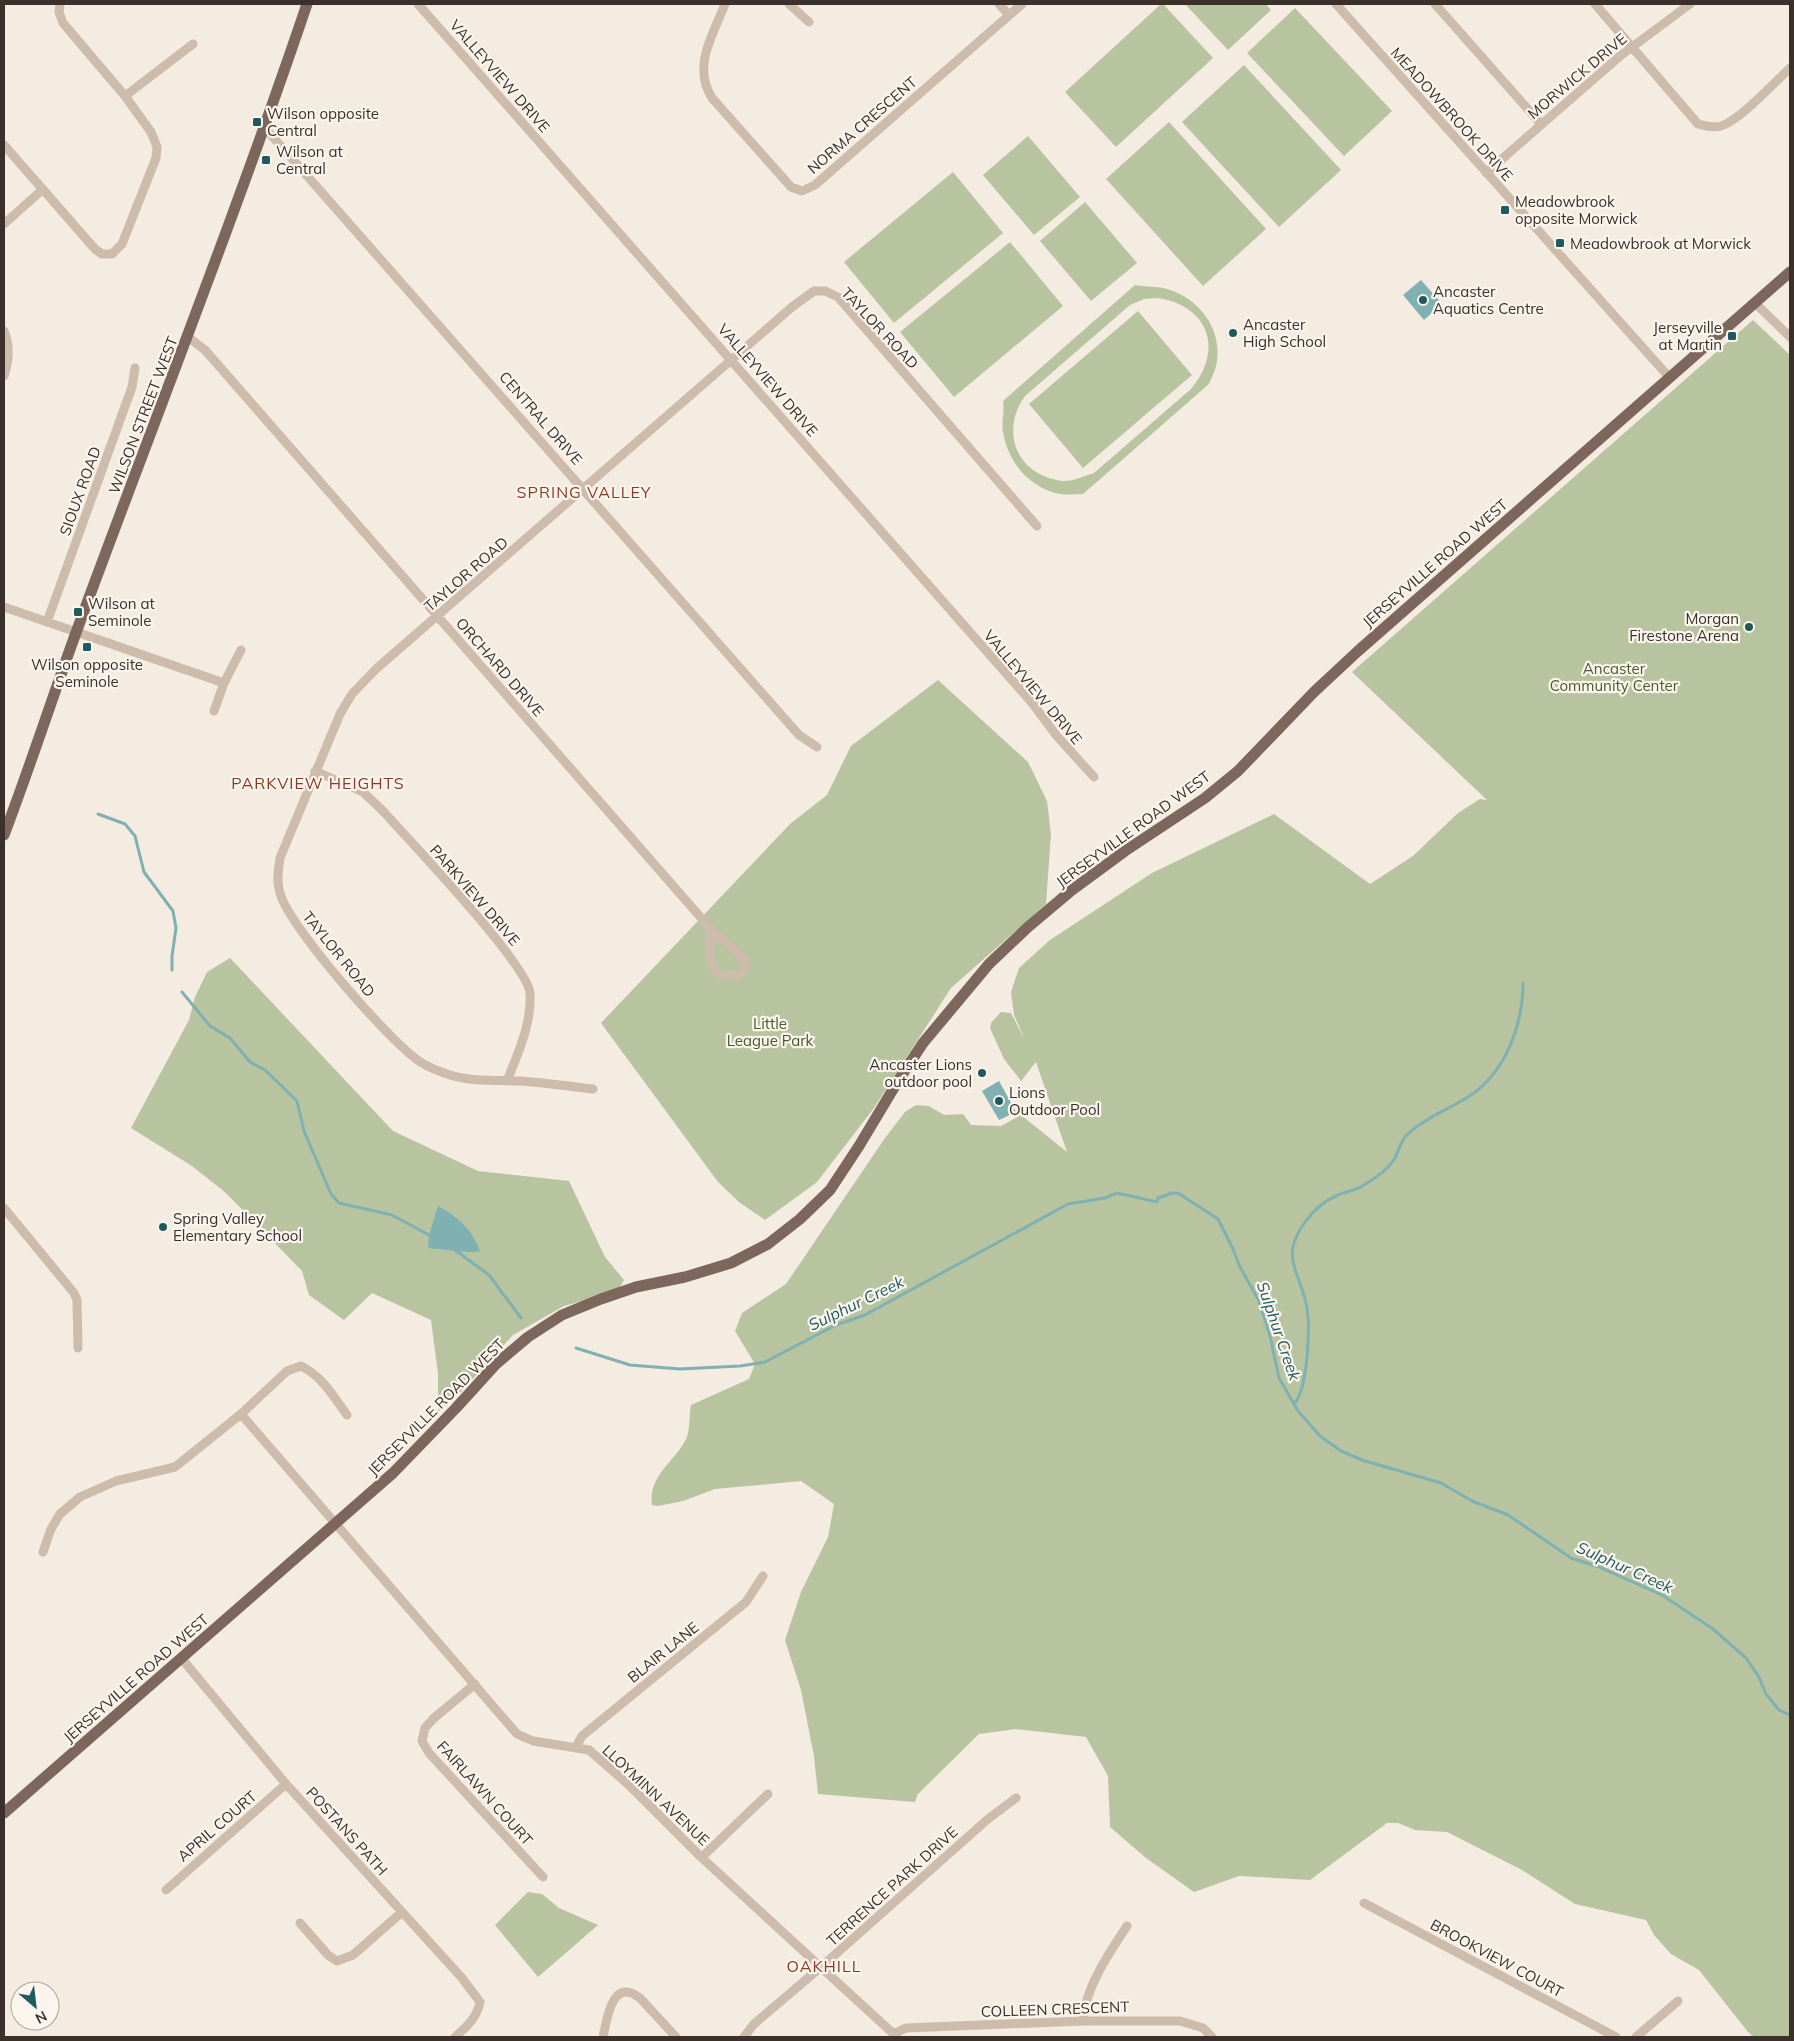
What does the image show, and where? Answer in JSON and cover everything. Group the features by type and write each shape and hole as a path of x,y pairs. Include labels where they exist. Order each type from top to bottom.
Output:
{"main road":[{"name":"WILSON STREET WEST","path":"4,835 28,773 77,631 265,128 307,4"},
{"name":"JERSEYVILLE ROAD WEST","path":"4,1813 393,1473 496,1364 528,1337 562,1315 601,1299 636,1287 685,1277 731,1263 768,1244 800,1219 830,1190 923,1043 989,964 1028,927 1072,890 1125,851 1205,798 1238,771 1314,692 1358,651 1790,272"}],"street":[{"path":"4,145 95,249 102,254 112,254 122,244 156,158 157,147 151,132 125,96 63,24 59,12 60,4"},
{"name":"VALLEYVIEW DRIVE","path":"418,4 1033,704 1056,735 1094,777"},
{"name":"NORMA CRESCENT","path":"725,4 704,59 704,82 707,90 791,187 802,191 814,185 1022,4"},
{"path":"789,4 809,22"},
{"path":"999,4 1009,15"},
{"name":"MEADOWBROOK DRIVE","path":"1336,4 1669,377"},
{"path":"1435,4 1541,124"},
{"path":"1594,4 1698,124 1710,127 1723,125 1742,113 1790,68"},
{"name":"MORWICK DRIVE","path":"1486,173 1632,47 1690,4"},
{"path":"125,96 193,44"},
{"name":"CENTRAL DRIVE","path":"265,128 800,735 817,748"},
{"path":"4,224 42,190"},
{"name":"TAYLOR ROAD","path":"593,1089 450,1075 421,1063 395,1040 359,1001 290,917 281,897 277,881 280,858 340,714 352,694 376,669 438,617 731,359 792,307 814,291 826,291 838,297 1037,526"},
{"path":"1756,303 1790,336"},
{"path":"4,331 8,340 8,364 4,376"},
{"name":"ORCHARD DRIVE","path":"188,337 205,350 710,928 743,958 746,967 740,974 725,977 716,973 712,966 710,928"},
{"name":"SIOUX ROAD","path":"47,622 132,387 135,368"},
{"path":"4,607 224,683"},
{"path":"214,711 224,683 241,650"},
{"name":"PARKVIEW DRIVE","path":"315,771 363,792 383,811 497,940 519,968 530,991 529,1018 507,1081"},
{"path":"4,1208 74,1293 77,1300 78,1348"},
{"path":"43,1552 51,1530 60,1514 80,1497 116,1482 174,1467 241,1414 288,1371 300,1366 313,1372 347,1414"},
{"name":"LLOYMINN AVENUE","path":"241,1414 517,1734 533,1741 589,1750 629,1785 702,1857 896,2035"},
{"name":"BLAIR LANE","path":"576,1747 582,1736 746,1602 763,1576"},
{"name":"POSTANS PATH","path":"182,1659 286,1784 462,1978 480,2002 478,2011 471,2022 455,2037"},
{"name":"FAIRLAWN COURT","path":"475,1684 434,1718 425,1728 422,1741 429,1753 543,1877"},
{"name":"APRIL COURT","path":"166,1890 286,1784"},
{"path":"702,1857 768,1794"},
{"name":"TERRENCE PARK DRIVE","path":"744,2037 754,2024 988,1819 1016,1798"},
{"name":"BROOKVIEW COURT","path":"1364,1903 1616,2037"},
{"path":"300,1924 328,1956 337,1961 353,1956 402,1912"},
{"path":"1083,2021 1084,2009 1104,1959 1127,1926"},
{"path":"603,2037 609,2009 615,1996 624,1991 633,1993 640,1998 676,2037"},
{"path":"1636,2037 1678,2001"},
{"name":"COLLEEN CRESCENT","path":"896,2035 906,2028 1083,2021 1180,2020 1203,2028 1212,2037"}],"green space":[{"path":"1161,4 1213,58 1116,147 1065,92"},
{"path":"1185,4 1266,4 1271,10 1228,50"},
{"path":"1295,8 1392,111 1344,156 1247,53"},
{"path":"1244,65 1341,170 1279,227 1182,122"},
{"path":"1169,122 1266,229 1203,286 1106,179"},
{"path":"1028,136 1080,197 1034,235 983,175"},
{"path":"953,172 1003,233 894,323 844,262"},
{"path":"1085,202 1137,263 1091,301 1040,241"},
{"path":"1010,242 1063,306 954,397 900,332"},
{"path":"1135,285 1170,290 1191,301 1208,319 1217,341 1218,353 1209,384 1083,494 1063,494 1049,491 1030,480 1022,472 1010,454 1006,443 1003,428 1003,401","holes":["1158,298 1189,310 1200,320 1206,332 1209,345 1207,359 1201,374 1191,389 1094,473 1072,480 1060,481 1036,472 1019,455 1013,432 1014,420 1025,396 1130,305 1144,299"]},
{"path":"1138,311 1192,375 1083,468 1029,404"},
{"name":"Ancaster Community Center","path":"1753,320 1790,355 1790,2037 1754,2037 1699,1970 1671,1954 1654,1935 1646,1920 1575,1904 1522,1870 1447,1832 1415,1830 1398,1823 1387,1823 1310,1880 1239,1876 1194,1892 1146,1858 1110,1827 1108,1776 1086,1737 1016,1729 979,1734 918,1794 915,1802 818,1794 814,1756 801,1690 785,1640 801,1592 828,1537 834,1504 801,1481 715,1489 683,1501 658,1506 652,1505 652,1494 658,1476 687,1437 691,1405 749,1379 755,1364 735,1331 742,1313 786,1284 885,1138 905,1112 916,1105 929,1106 944,1115 963,1114 971,1125 1001,1126 1021,1115 1067,1152 1036,1062 1021,1081 1004,1059 990,1028 991,1023 1001,1012 1011,1013 1025,1040 1014,1015 1011,992 1019,968 1050,940 1152,873 1274,814 1370,884 1413,856 1458,813 1480,799 1487,800 1352,672"},
{"name":"Little League Park","path":"938,680 1028,762 1047,801 1051,834 1046,904 951,988 874,1108 817,1182 765,1220 739,1202 718,1182 601,1023 790,824 827,795 851,746"},
{"path":"230,958 393,1131 478,1171 569,1181 605,1257 624,1280 620,1287 590,1299 564,1306 513,1335 459,1394 438,1412 438,1374 431,1320 372,1293 344,1320 309,1295 302,1271 226,1193 192,1166 131,1128 189,1020 195,997 207,972"},
{"path":"528,1892 542,1894 559,1908 598,1925 538,1977 495,1925"}],"water":[{"name":"Ancaster Aquatics Centre","path":"1421,280 1442,304 1424,320 1403,295"},
{"name":"Lions Outdoor Pool","path":"999,1081 1016,1112 999,1120 982,1091"},
{"path":"438,1206 464,1224 473,1236 480,1251 463,1252 428,1248 429,1235"}],"waterway":[{"path":"98,814 125,824 135,836 144,872 173,911 176,928 172,970"},
{"path":"1293,1401 1295,1403 1303,1383 1308,1339 1306,1303 1292,1254 1293,1244 1298,1234 1308,1218 1323,1204 1339,1194 1361,1187 1385,1170 1395,1158 1403,1141 1410,1132 1431,1117 1468,1097 1492,1075 1502,1062 1515,1031 1520,1015 1523,983"},
{"path":"182,992 210,1026 230,1038 250,1062 265,1070 297,1101 304,1131 331,1194 339,1203 392,1215 429,1235"},
{"name":"Sulphur Creek","path":"576,1348 630,1365 680,1369 740,1366 765,1362 836,1325 865,1315 1068,1204 1105,1198 1117,1193 1157,1202 1158,1198 1178,1193 1218,1219 1239,1265 1259,1301 1270,1336 1279,1378 1298,1411 1320,1436 1341,1451 1362,1460 1441,1483 1472,1501 1508,1515 1571,1558 1599,1567 1662,1595 1713,1629 1746,1658 1759,1677 1766,1694 1779,1710 1790,1715"},
{"name":"Sulphur Creek","path":"455,1250 489,1275 521,1318"}],"place":[{"name":"Wilson opposite Central","path":"257,122"},
{"name":"Wilson at Central","path":"266,160"},
{"name":"Meadowbrook opposite Morwick","path":"1505,210"},
{"name":"Meadowbrook at Morwick","path":"1560,243"},
{"name":"Ancaster Aquatics Centre","path":"1423,300"},
{"name":"Ancaster High School","path":"1233,333"},
{"name":"Jerseyville at Martin","path":"1732,336"},
{"name":"Wilson at Seminole","path":"78,612"},
{"name":"Morgan Firestone Arena","path":"1749,627"},
{"name":"Wilson opposite Seminole","path":"87,647"},
{"name":"Ancaster Lions outdoor pool","path":"982,1073"},
{"name":"Lions Outdoor Pool","path":"999,1101"},
{"name":"Spring Valley Elementary School","path":"163,1227"}],"district":[{"name":"SPRING VALLEY","path":"584,492"},
{"name":"PARKVIEW HEIGHTS","path":"318,783"},
{"name":"OAKHILL","path":"824,1966"}]}
